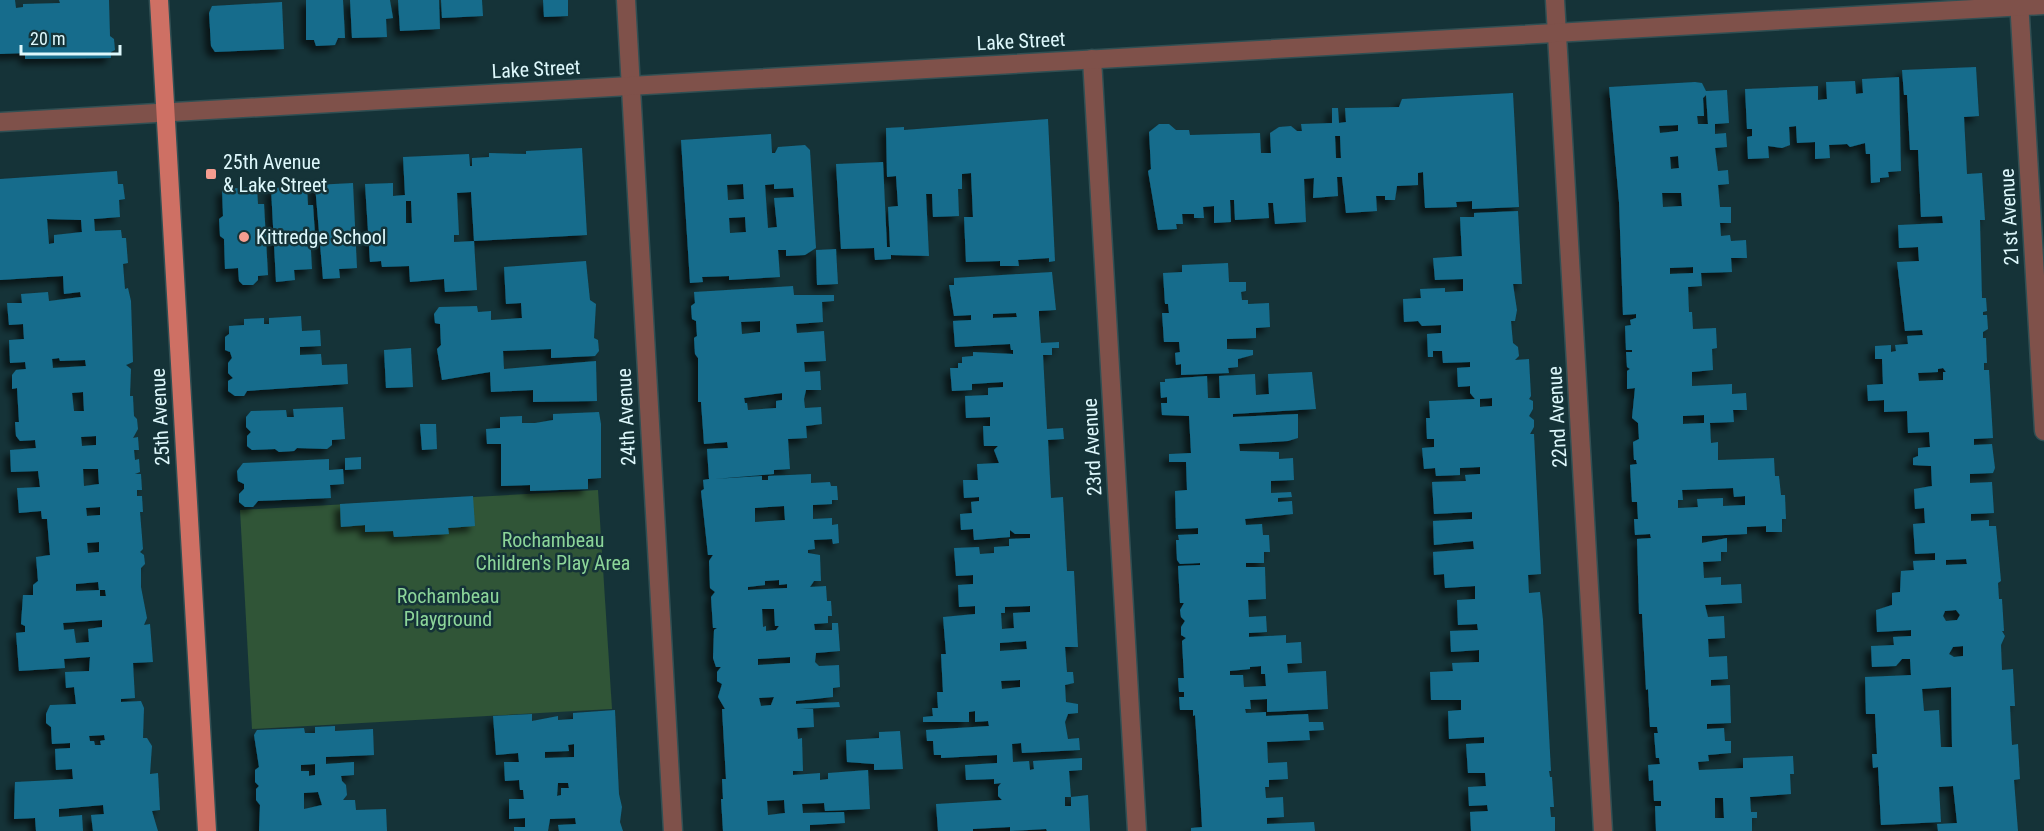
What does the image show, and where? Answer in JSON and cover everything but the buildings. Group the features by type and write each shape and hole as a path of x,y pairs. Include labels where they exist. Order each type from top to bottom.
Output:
{"main road":[{"name":"25th Avenue","path":"159,0 207,831"}],"street":[{"name":"24th Avenue","path":"626,0 673,831"},
{"name":"22nd Avenue","path":"1555,0 1603,831"},
{"name":"Lake Street","path":"0,122 1557,33 2019,3 2044,5"},
{"name":"21st Avenue","path":"2019,3 2044,431"},
{"name":"23rd Avenue","path":"1092,60 1137,831"}],"green space":[{"name":"Rochambeau Playground","path":"598,490 612,709 252,729 240,510"}],"place":[{"name":"25th Avenue & Lake Street","path":"211,174"},
{"name":"Kittredge School","path":"244,237"}],"park label":[{"name":"Rochambeau Children's Play Area","path":"553,552"}]}
